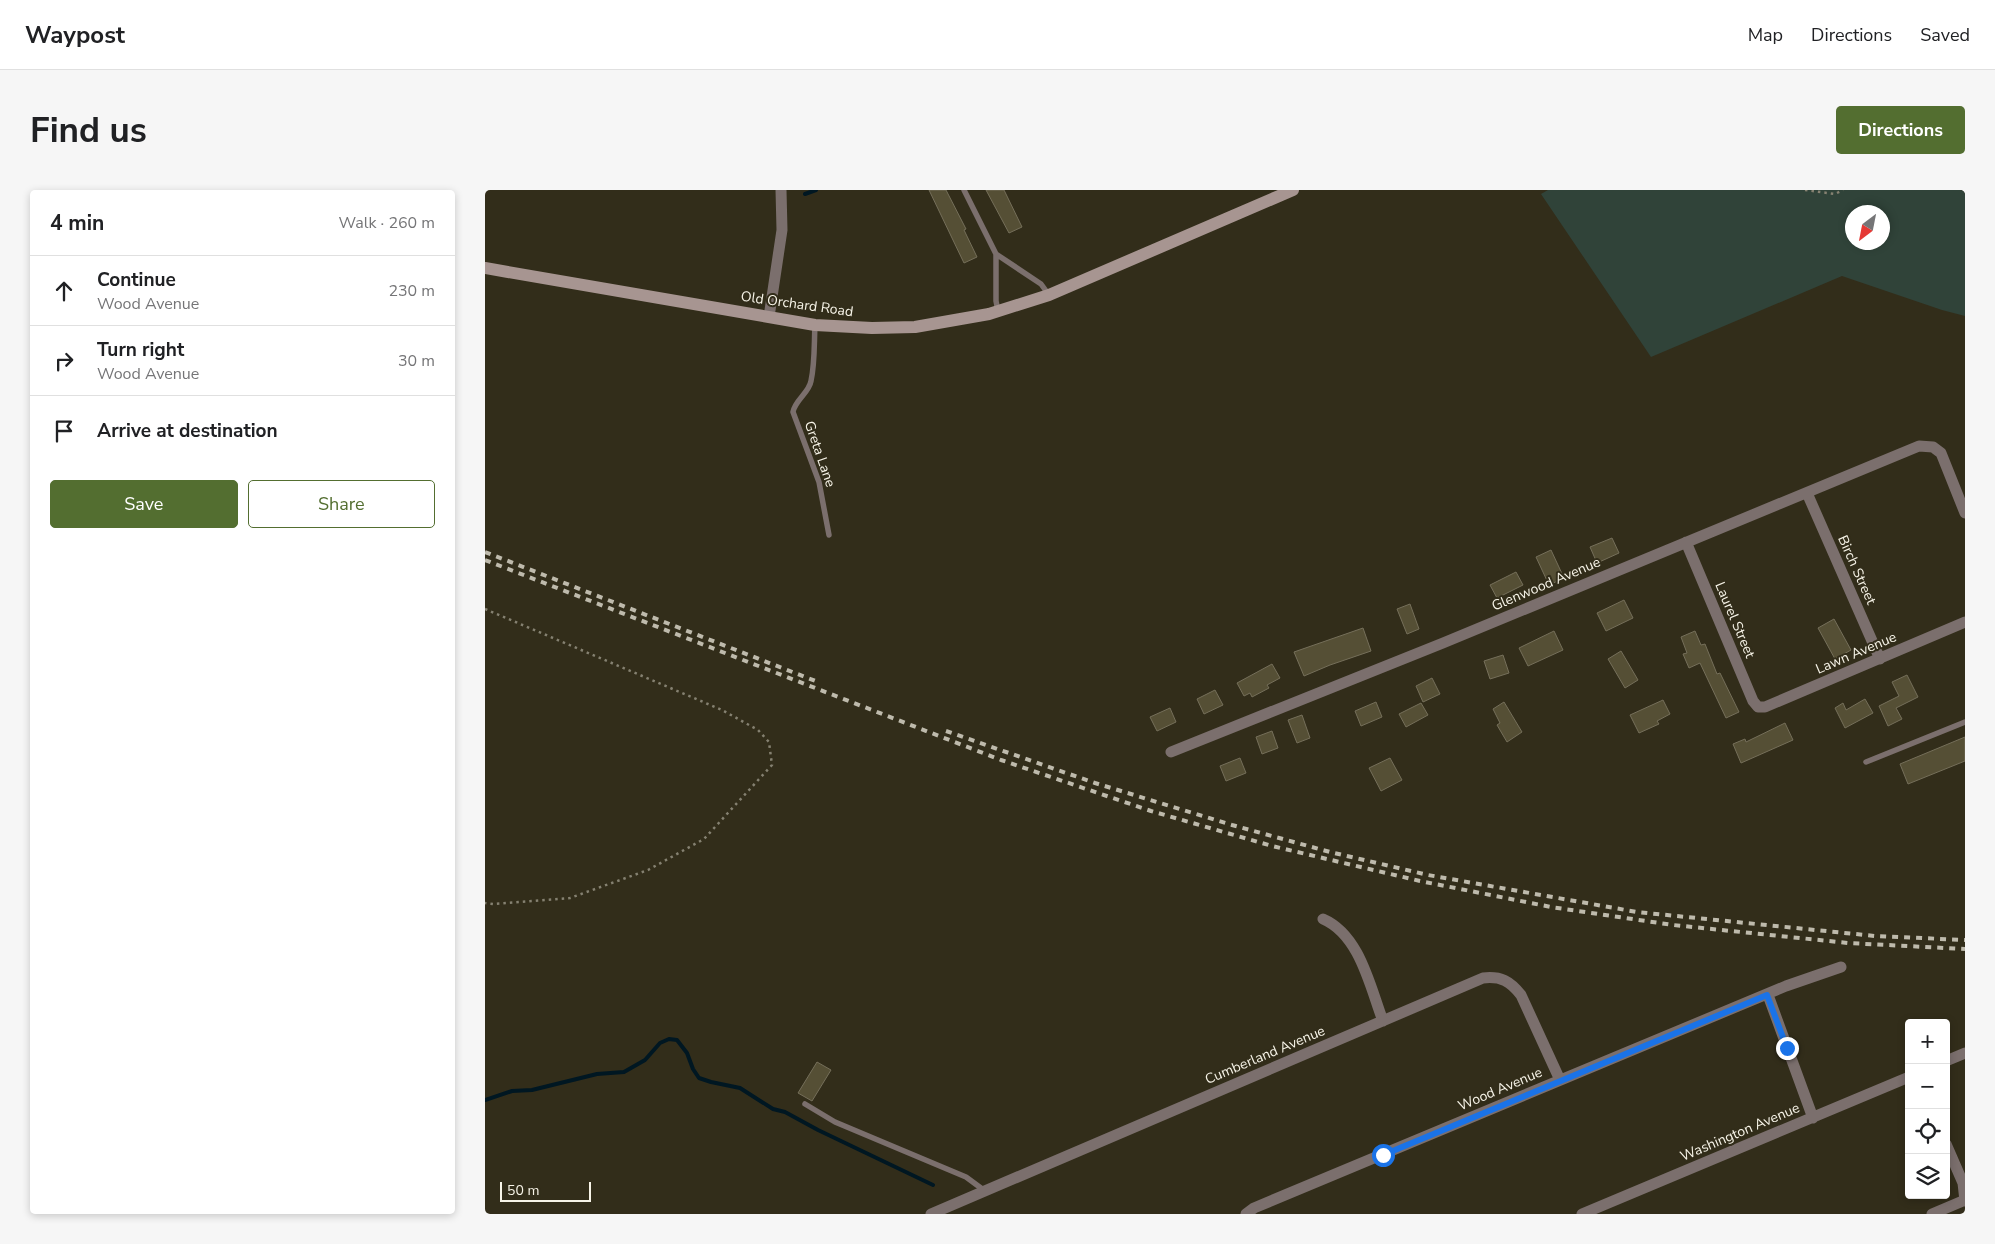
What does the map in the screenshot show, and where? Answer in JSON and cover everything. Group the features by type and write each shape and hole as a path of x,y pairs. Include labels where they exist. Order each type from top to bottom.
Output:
{"street":[{"path":"769,317 781,230 781,190"},
{"name":"Old Orchard Road","path":"485,268 815,325 852,328 899,328 955,321 998,312 1049,295 1274,194 1293,190"},
{"name":"Glenwood Avenue","path":"1173,756 1919,446 1933,447 1942,456 1965,513"},
{"name":"Birch Street","path":"1807,493 1881,659"},
{"name":"Laurel Street","path":"1686,542 1757,707"},
{"name":"Lawn Avenue","path":"1757,707 1765,707 1965,622"},
{"path":"1323,920 1342,932 1357,954 1383,1021"},
{"name":"Wood Avenue","path":"1246,1214 1254,1208 1560,1080 1767,995 1841,967"},
{"name":"Cumberland Avenue","path":"931,1214 1477,980 1492,977 1504,979 1512,984 1525,1001 1560,1080"},
{"path":"1767,995 1813,1118"},
{"path":"1950,1059 1965,1053"},
{"name":"Washington Avenue","path":"1582,1214 1905,1079"},
{"path":"1931,1214 1965,1200 1963,1183 1950,1153"}],"lane":[{"path":"964,190 996,254 996,301 998,312"},
{"path":"996,254 1041,284 1049,295"},
{"name":"Greta Lane","path":"815,325 811,381 809,388 794,407 793,412 819,482 829,536"},
{"path":"1866,762 1965,722"},
{"path":"805,1104 835,1122 966,1177 985,1191"}],"path":[{"path":"1805,190 1835,194 1843,190"},
{"path":"485,609 723,710 758,730 769,742 771,765 704,839 648,870 570,898 485,903"}],"green space":[{"path":"1548,190 1965,190 1965,316 1842,276 1651,357 1541,194"}],"building":[{"path":"929,190 946,190 966,229 964,230 977,257 964,263"},
{"path":"986,190 1004,190 1022,227 1009,233"},
{"path":"1612,538 1619,553 1597,563 1590,547"},
{"path":"1551,550 1564,578 1549,585 1536,557"},
{"path":"1516,572 1523,585 1497,598 1490,585"},
{"path":"1624,600 1633,618 1606,631 1597,613"},
{"path":"1410,604 1419,629 1407,634 1397,609"},
{"path":"1834,619 1851,650 1835,659 1818,628"},
{"path":"1363,628 1371,651 1304,676 1294,652"},
{"path":"1554,631 1563,650 1528,666 1519,648"},
{"path":"1695,631 1701,645 1705,644 1717,674 1720,673 1739,712 1726,718 1700,663 1689,668 1683,654 1687,653 1681,637"},
{"path":"1621,651 1638,680 1625,688 1608,659"},
{"path":"1503,655 1509,673 1490,679 1484,661"},
{"path":"1272,664 1280,678 1267,685 1269,688 1252,697 1250,693 1244,696 1237,683"},
{"path":"1907,675 1918,697 1896,708 1902,719 1888,726 1879,706 1899,696 1892,682"},
{"path":"1432,678 1440,694 1423,702 1416,686"},
{"path":"1215,690 1223,705 1204,714 1197,699"},
{"path":"1865,699 1873,713 1845,728 1835,708 1843,703 1846,710"},
{"path":"1663,700 1670,714 1657,721 1659,724 1639,733 1630,715"},
{"path":"1376,702 1382,717 1361,726 1355,711"},
{"path":"1504,702 1522,732 1507,742 1497,725 1500,723 1493,709"},
{"path":"1421,703 1428,715 1406,727 1399,714"},
{"path":"1170,708 1176,722 1157,731 1150,717"},
{"path":"1302,715 1310,738 1297,743 1288,720"},
{"path":"1785,723 1793,740 1741,763 1733,744 1745,739 1746,742"},
{"path":"1272,731 1278,748 1262,754 1256,737"},
{"path":"1965,737 1965,761 1908,784 1900,764"},
{"path":"1240,758 1246,773 1226,781 1220,766"},
{"path":"1390,758 1402,780 1381,791 1369,768"},
{"path":"817,1062 831,1070 812,1101 798,1093"}],"waterway":[{"path":"805,194 816,190"},
{"path":"485,1100 512,1091 532,1090 597,1074 624,1072 645,1060 660,1043 669,1039 677,1040 687,1053 693,1069 699,1078 740,1088 773,1109 785,1112 818,1130 933,1185"}],"railway":[{"path":"485,552 818,682"},
{"path":"485,560 1001,760 1151,811 1272,846 1420,881 1551,907 1673,925 1848,943 1965,949"},
{"path":"946,731 1095,783 1232,825 1330,852 1428,875 1637,912 1875,936 1965,940"}],"route":[{"path":"1383,1155 1767,995 1787,1048"}]}
